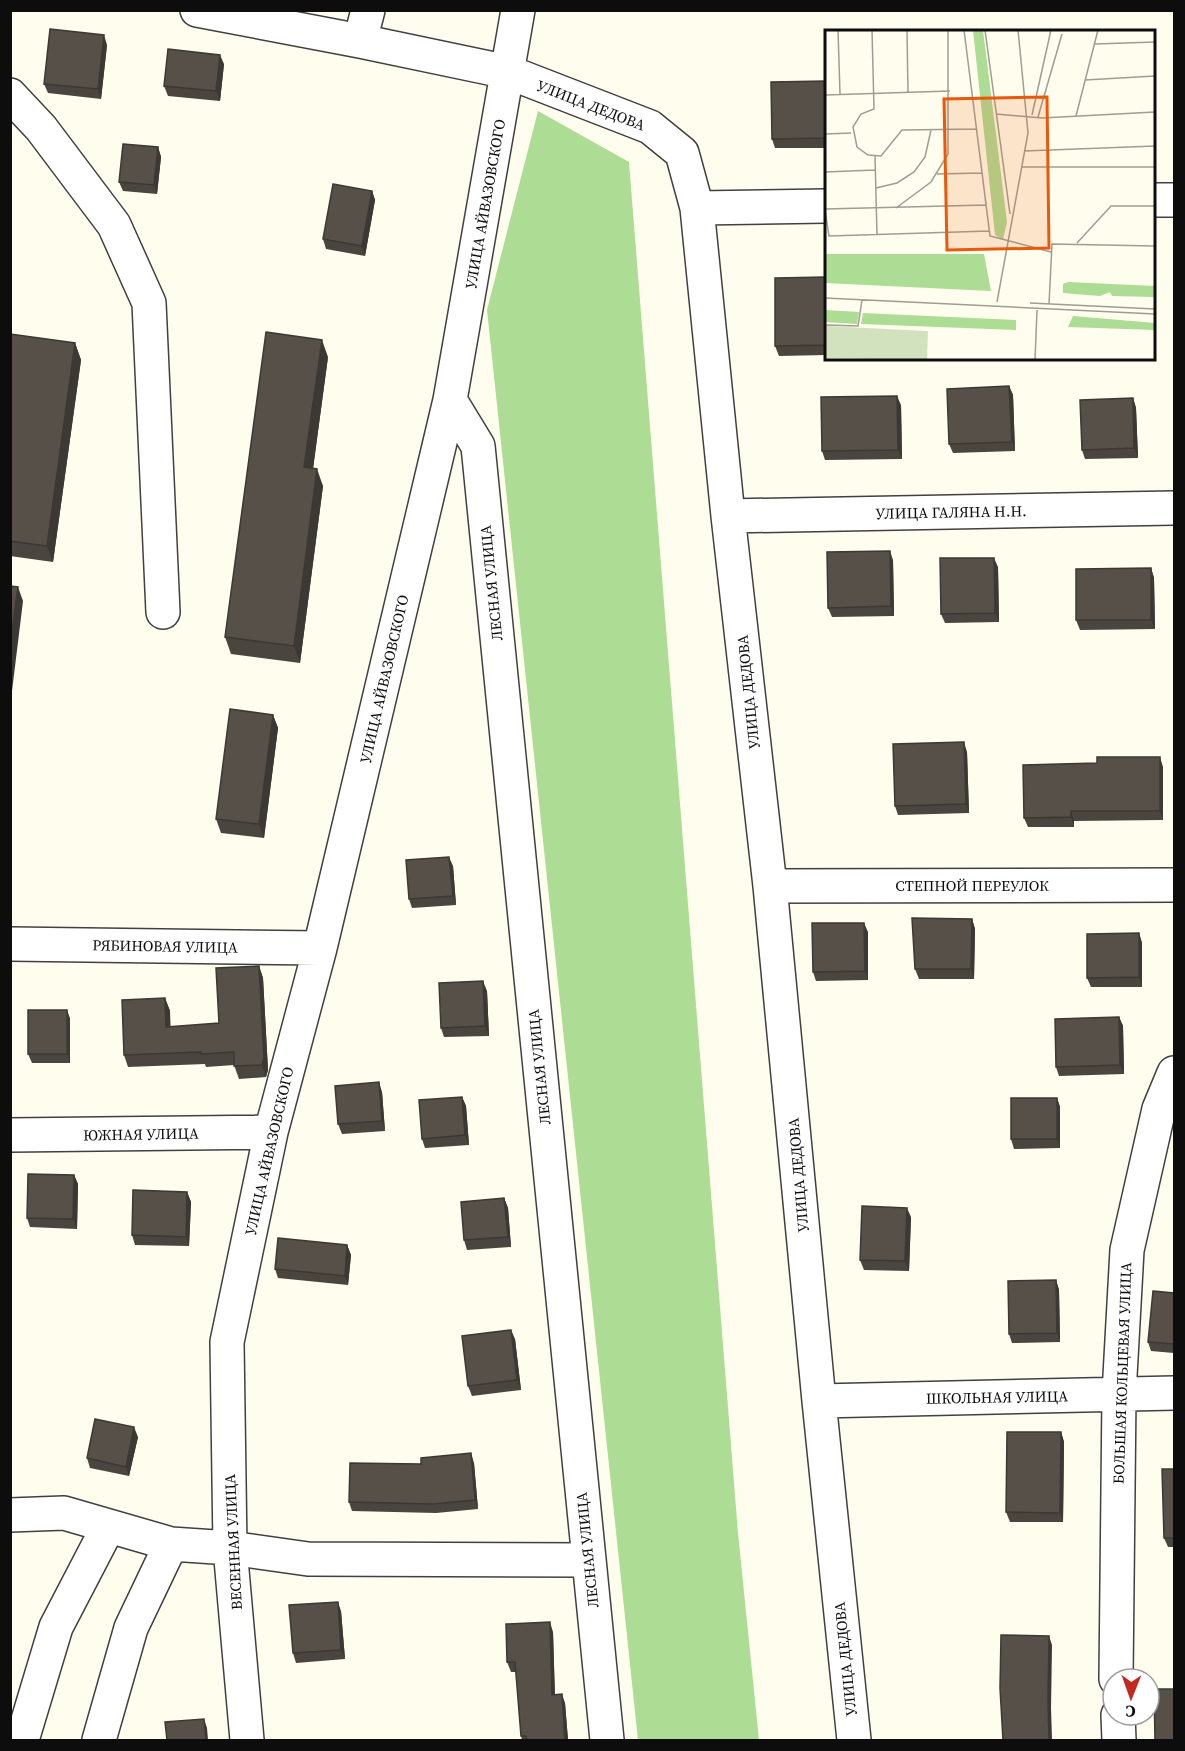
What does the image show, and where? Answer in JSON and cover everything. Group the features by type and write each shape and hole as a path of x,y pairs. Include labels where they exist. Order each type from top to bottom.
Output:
{"street":[{"name":"УЛИЦА ДЕДОВА","path":"197,10 364,26 508,72 650,127 682,153 698,208 728,516 770,886 854,1740"},
{"name":"УЛИЦА АЙВАЗОВСКОГО","path":"227,1342 271,1132 320,948 450,400 518,10"},
{"path":"10,95 41,128 114,225 149,303 163,612"},
{"path":"1155,200 1174,200"},
{"path":"698,208 825,206"},
{"name":"ЛЕСНАЯ УЛИЦА","path":"450,400 478,446 607,1740"},
{"name":"УЛИЦА ГАЛЯНА Н.Н.","path":"728,516 1174,508"},
{"name":"СТЕПНОЙ ПЕРЕУЛОК","path":"770,886 1174,885"},
{"name":"РЯБИНОВАЯ УЛИЦА","path":"10,944 320,948"},
{"name":"БОЛЬШАЯ КОЛЬЦЕВАЯ УЛИЦА","path":"1116,1667 1119,1394 1127,1250 1159,1108 1174,1073"},
{"name":"ЮЖНАЯ УЛИЦА","path":"10,1135 271,1132"},
{"name":"ВЕСЕННАЯ УЛИЦА","path":"227,1342 230,1548 247,1740"},
{"name":"ШКОЛЬНАЯ УЛИЦА","path":"819,1401 1174,1393"},
{"path":"10,1515 64,1513 171,1544 230,1548 308,1559 588,1560"},
{"path":"22,1740 56,1627 108,1527"},
{"path":"99,1740 130,1628 171,1544"}],"green space":[{"path":"538,111 629,162 738,1533 759,1740 638,1740 487,310"}],"building":[{"path":"50,29 104,35 98,89 44,84"},
{"path":"168,49 220,55 216,91 164,86"},
{"path":"825,81 825,138 772,139 771,82"},
{"path":"123,144 158,147 154,185 119,182"},
{"path":"333,184 372,191 362,246 323,239"},
{"path":"825,277 825,345 775,346 775,278"},
{"path":"266,332 322,340 304,467 317,469 294,646 225,637"},
{"path":"10,334 75,343 47,546 10,541"},
{"path":"1009,386 1012,442 949,444 947,389"},
{"path":"897,396 898,450 822,451 821,397"},
{"path":"1133,398 1134,448 1082,450 1080,400"},
{"path":"890,551 891,606 828,608 827,552"},
{"path":"940,558 994,558 995,613 941,614"},
{"path":"1151,568 1151,620 1076,620 1076,569"},
{"path":"10,586 18,587 10,645"},
{"path":"230,709 273,715 259,824 216,819"},
{"path":"964,742 966,804 895,806 893,744"},
{"path":"1097,757 1160,757 1160,811 1071,811 1071,817 1024,818 1023,765 1097,763"},
{"path":"449,857 453,896 409,899 406,860"},
{"path":"912,918 972,919 971,969 915,969"},
{"path":"812,923 864,923 865,971 813,972"},
{"path":"1139,933 1139,977 1087,978 1087,934"},
{"path":"259,966 264,1058 262,1065 234,1066 234,1052 124,1055 122,1000 165,998 166,1027 219,1023 216,968"},
{"path":"483,981 485,1026 441,1028 439,983"},
{"path":"28,1010 67,1010 67,1054 28,1054"},
{"path":"1119,1017 1120,1065 1056,1067 1055,1019"},
{"path":"379,1082 382,1121 338,1124 335,1086"},
{"path":"462,1097 465,1135 422,1139 419,1100"},
{"path":"1011,1098 1057,1098 1057,1139 1011,1139"},
{"path":"28,1174 74,1175 73,1219 27,1218"},
{"path":"133,1190 187,1192 186,1237 132,1235"},
{"path":"504,1198 508,1237 464,1240 461,1202"},
{"path":"862,1206 907,1208 905,1261 860,1260"},
{"path":"278,1238 347,1245 345,1276 275,1269"},
{"path":"1056,1280 1057,1333 1009,1334 1008,1281"},
{"path":"1153,1291 1174,1293 1174,1344 1148,1342"},
{"path":"511,1330 517,1380 468,1386 462,1336"},
{"path":"95,1419 134,1427 126,1467 87,1458"},
{"path":"1007,1432 1061,1432 1060,1513 1006,1512"},
{"path":"471,1453 475,1500 433,1504 349,1502 350,1463 421,1464 421,1458"},
{"path":"1162,1469 1174,1469 1174,1538 1164,1538"},
{"path":"338,1602 341,1650 293,1653 289,1605"},
{"path":"550,1622 552,1695 562,1694 565,1740 527,1740 526,1736 521,1736 515,1662 507,1662 506,1624"},
{"path":"1001,1635 1049,1636 1049,1740 1003,1740 1000,1688"},
{"path":"1161,1689 1174,1689 1174,1740 1155,1740 1155,1727 1161,1727"},
{"path":"204,1719 206,1740 167,1740 165,1722"}]}
